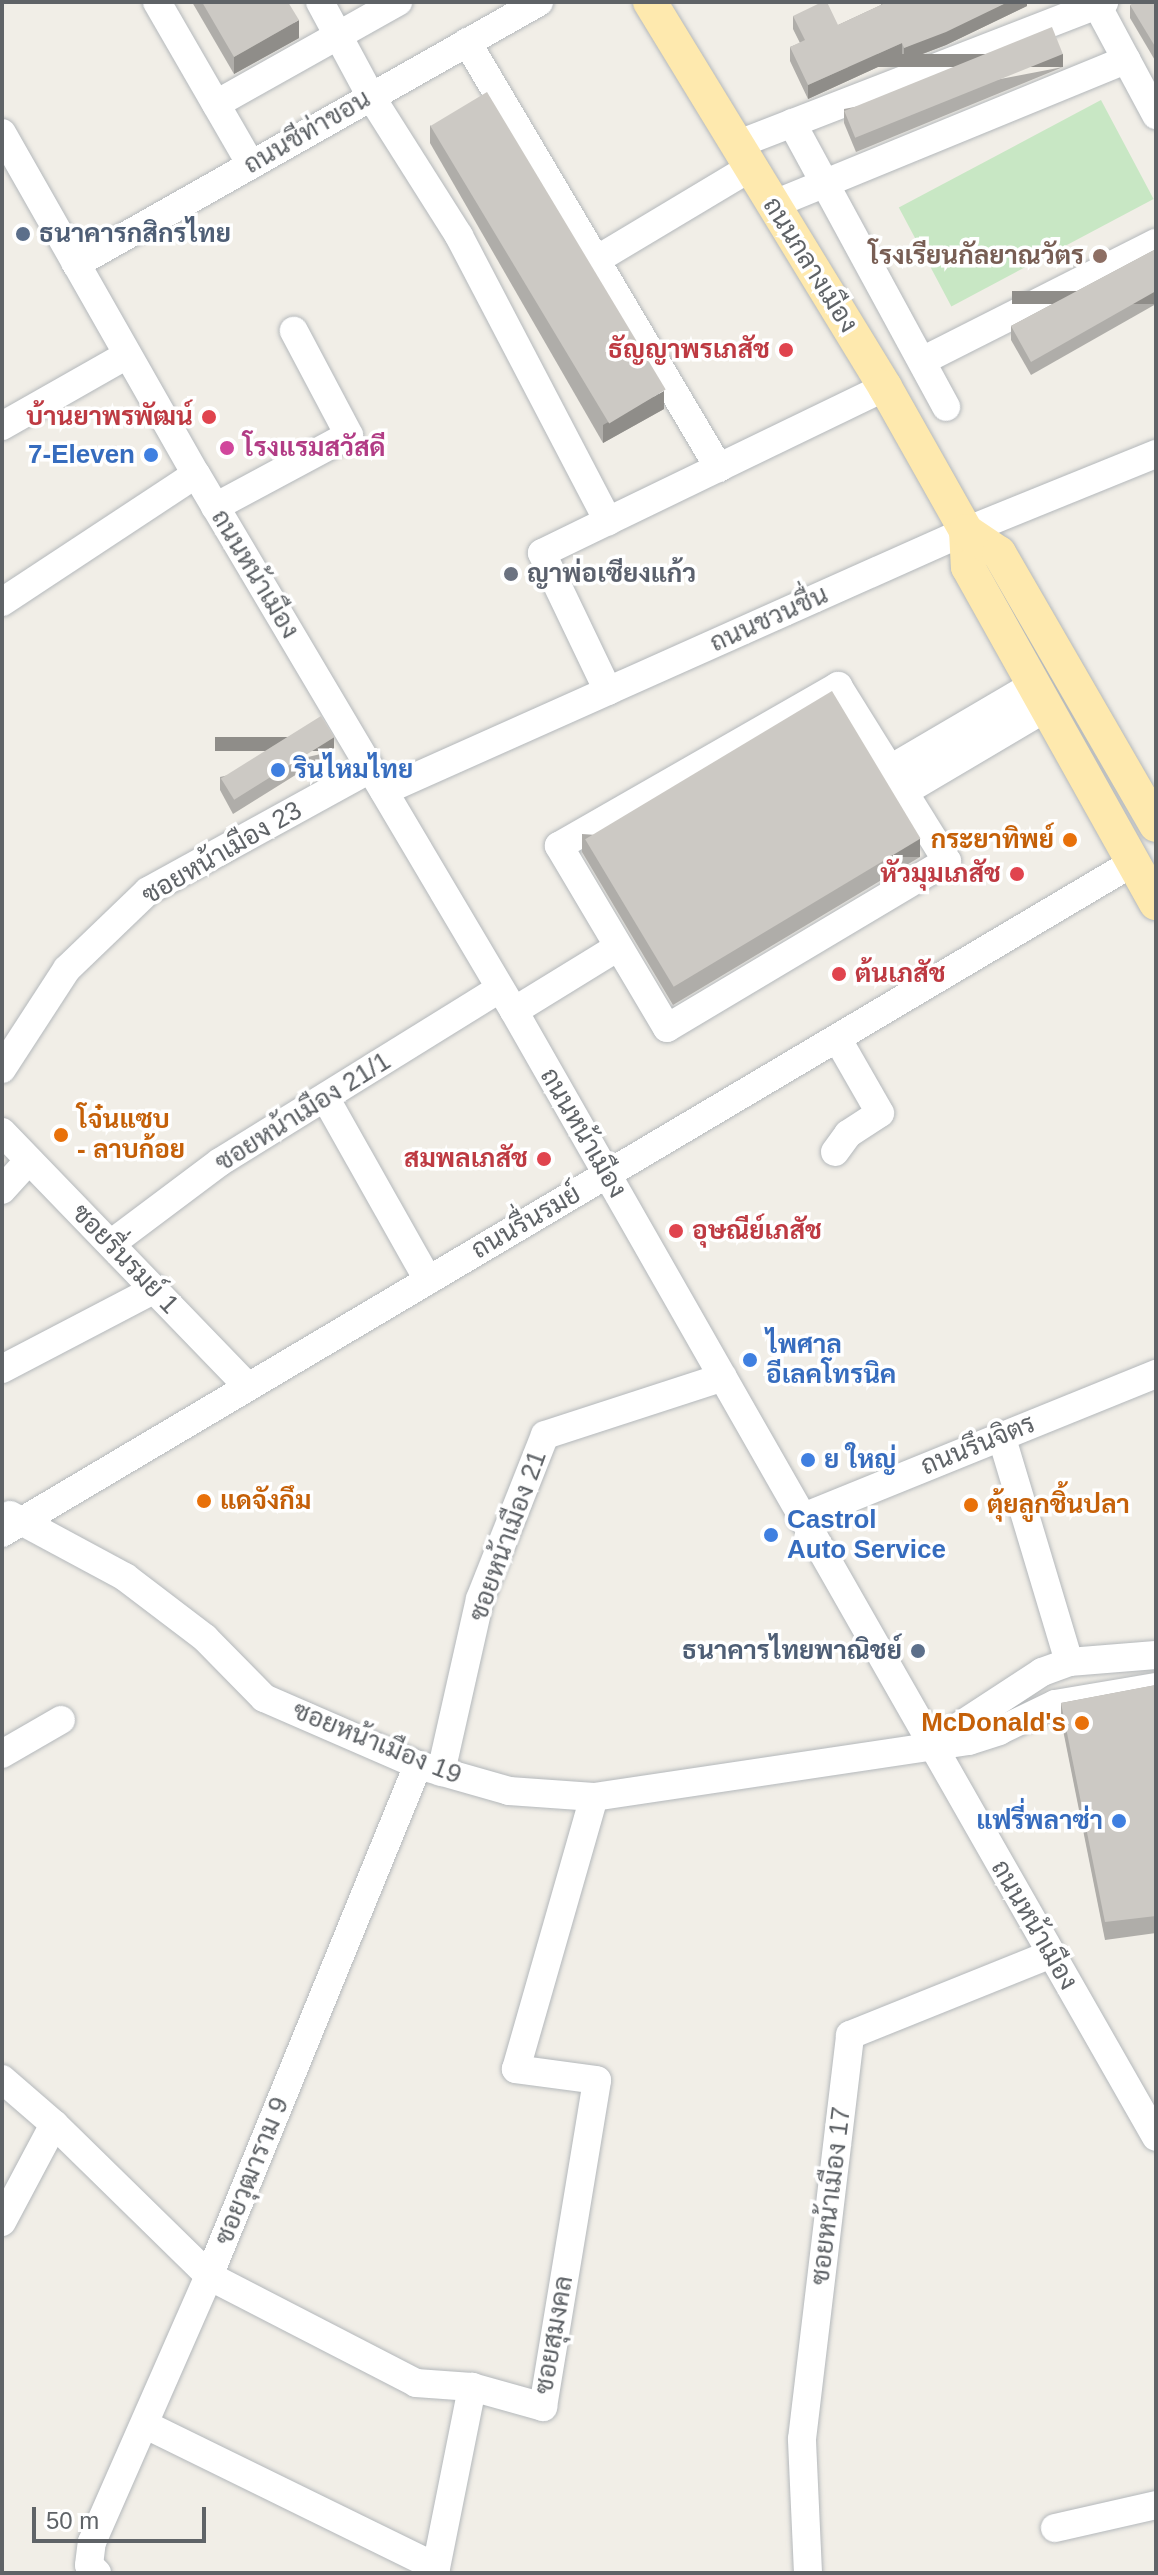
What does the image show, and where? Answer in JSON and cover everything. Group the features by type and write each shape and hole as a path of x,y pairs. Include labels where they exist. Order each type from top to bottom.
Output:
{"main road":[{"name":"ถนนกลางเมือง","path":"650,2 885,387 966,531 968,567 1039,696 1144,857 1156,903"},
{"name":"ถนนกลางเมือง","path":"966,531 999,553 1156,825"}],"street":[{"path":"157,2 251,165"},
{"path":"320,2 370,95 459,236 608,521"},
{"path":"216,104 398,2"},
{"name":"ถนนชีท่าขอน","path":"76,264 539,2"},
{"path":"596,260 792,123 1100,4 1156,115"},
{"path":"467,42 719,468"},
{"path":"772,205 1126,60"},
{"path":"792,123 946,407"},
{"name":"ถนนหน้าเมือง","path":"2,133 215,507 507,1000 1156,2137"},
{"path":"922,361 1156,243"},
{"path":"215,507 349,435 294,331"},
{"path":"2,426 127,355"},
{"path":"608,691 542,553 885,387"},
{"name":"ถนนชวนชื่น","path":"377,780 608,691 966,531 1156,454"},
{"path":"2,602 196,474"},
{"path":"838,686 897,781 947,861 667,1028 559,846 838,686"},
{"path":"897,781 1039,696"},
{"name":"ซอยหน้าเมือง 23","path":"2,1069 67,969 148,891 377,780"},
{"name":"ถนนรื่นรมย์","path":"9,1522 248,1387 1144,857"},
{"name":"ซอยหน้าเมือง 21/1","path":"112,1243 220,1162 326,1099 507,1000 618,947"},
{"path":"835,1152 848,1134 880,1113 837,1038"},
{"path":"326,1099 428,1280"},
{"name":"ซอยรื่นรมย์ 1","path":"2,1132 248,1387"},
{"path":"2,1190 29,1160"},
{"path":"2,1369 155,1289"},
{"name":"ถนนรึนจิตร","path":"801,1518 1156,1374"},
{"name":"ซอยหน้าเมือง 21","path":"429,1768 480,1599 545,1435 723,1377"},
{"path":"1001,1435 1069,1662"},
{"name":"ซอยหน้าเมือง 19","path":"9,1522 125,1577 205,1638 264,1698 429,1768 509,1791 594,1797 931,1744 969,1741 1067,1701 1156,1687"},
{"path":"931,1744 1042,1672 1069,1662 1156,1655"},
{"path":"2,1754 61,1720"},
{"name":"ซอยวุฒาราม 9","path":"97,2573 89,2565 92,2542 146,2425 429,1768"},
{"name":"ซอยสุมงคล","path":"2,2079 54,2124 209,2276 416,2383 472,2387 543,2407 597,2080 516,2069 594,1797"},
{"name":"ซอยหน้าเมือง 17","path":"808,2573 802,2439 850,2035 1051,1954"},
{"path":"2,2222 54,2124"},
{"path":"146,2425 436,2570 472,2387"},
{"path":"1055,2528 1156,2505"}],"green space":[{"path":"1101,100 1154,199 951,306 899,208"}],"building":[{"path":"202,2 288,2 299,20 234,57"},
{"path":"827,2 838,25 882,2 1008,2 946,32 904,48 902,43 808,85 790,47 805,40 793,16"},
{"path":"1135,2 1156,2 1156,48 1130,5"},
{"path":"1052,27 1063,54 855,138 844,111"},
{"path":"487,92 666,389 609,423 430,126"},
{"path":"1156,249 1156,291 1031,362 1011,326"},
{"path":"832,691 921,838 674,987 585,839"},
{"path":"321,716 334,737 234,800 221,779"},
{"name":"แฟรี่พลาซ่า","path":"1156,1685 1156,1916 1105,1922 1061,1703"}],"place":[{"name":"ธนาคารกสิกรไทย","path":"23,234"},
{"name":"โรงเรียนกัลยาณวัตร","path":"1100,256"},
{"name":"ธัญญาพรเภสัช","path":"786,350"},
{"name":"บ้านยาพรพัฒน์","path":"209,417"},
{"name":"โรงแรมสวัสดี","path":"227,448"},
{"name":"7-Eleven","path":"151,455"},
{"name":"ญาพ่อเซียงแก้ว","path":"511,574"},
{"name":"รินไหมไทย","path":"278,770"},
{"name":"กระยาทิพย์","path":"1070,840"},
{"name":"หัวมุมเภสัช","path":"1017,874"},
{"name":"ต้นเภสัช","path":"839,974"},
{"name":"โจ๋นแซบ - ลาบก้อย","path":"61,1135"},
{"name":"สมพลเภสัช","path":"544,1159"},
{"name":"อุษณีย์เภสัช","path":"676,1231"},
{"name":"ไพศาล อีเลคโทรนิค","path":"750,1360"},
{"name":"ย ใหญ่","path":"808,1460"},
{"name":"แดจังกึม","path":"204,1501"},
{"name":"ตุ้ยลูกชิ้นปลา","path":"971,1505"},
{"name":"Castrol Auto Service","path":"771,1535"},
{"name":"ธนาคารไทยพาณิชย์","path":"918,1651"},
{"name":"McDonald's","path":"1082,1723"},
{"name":"แฟรี่พลาซ่า","path":"1119,1821"}]}
